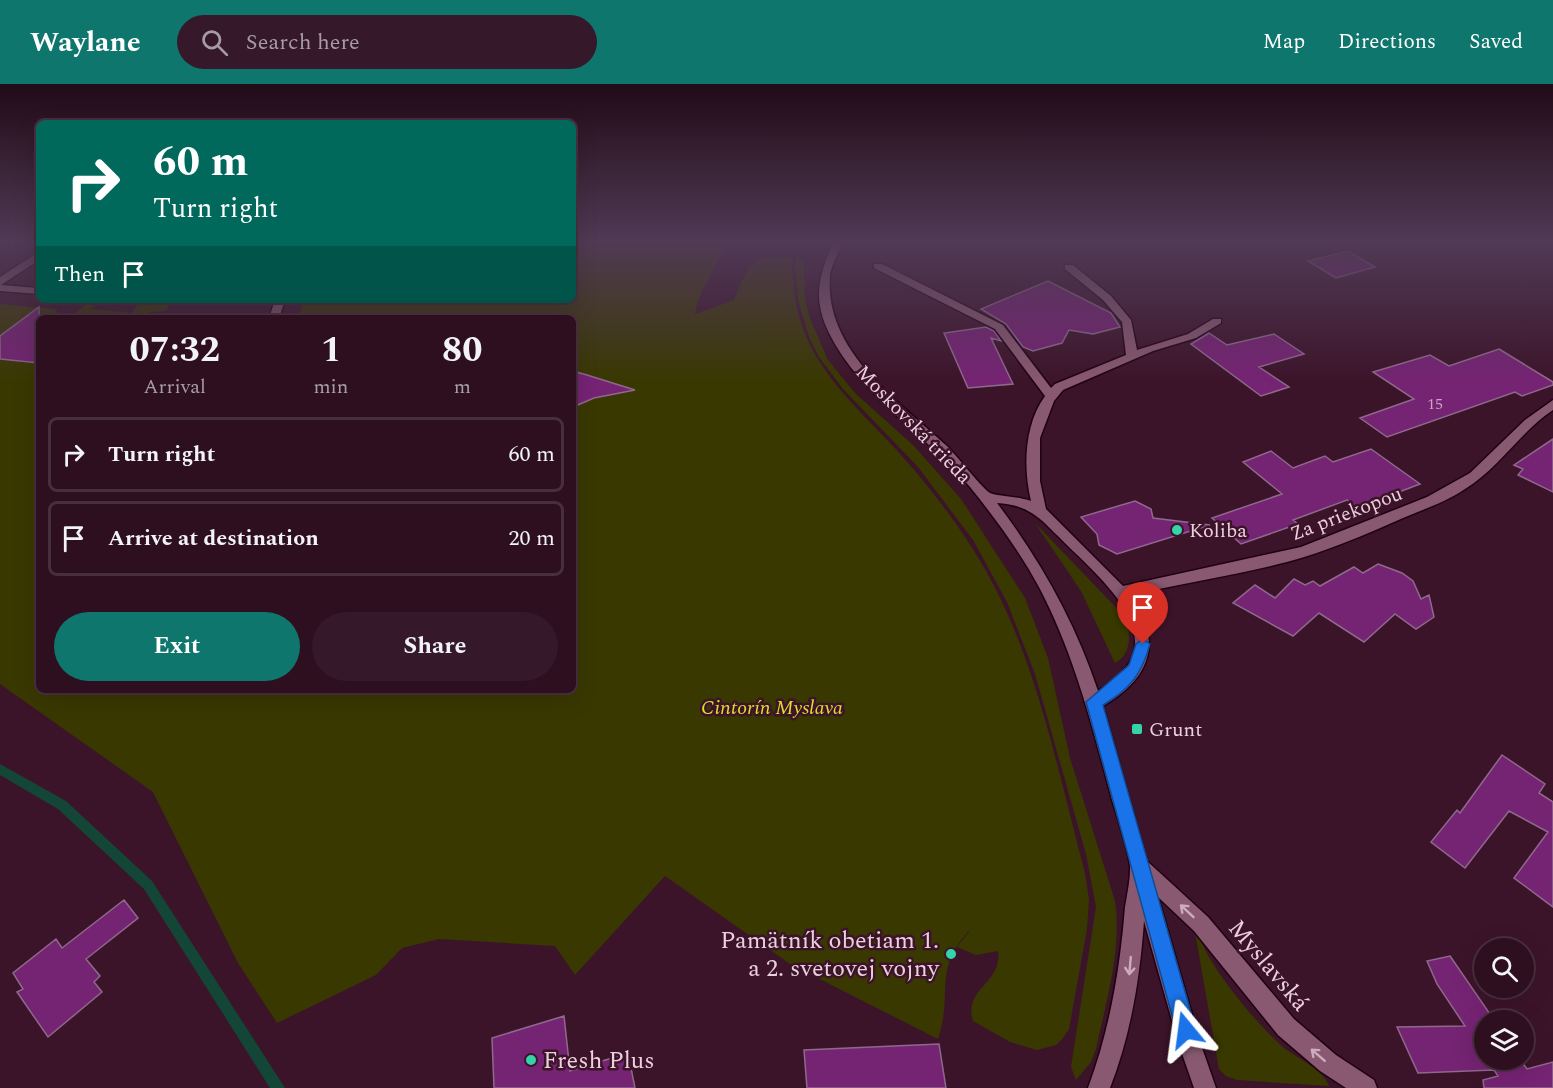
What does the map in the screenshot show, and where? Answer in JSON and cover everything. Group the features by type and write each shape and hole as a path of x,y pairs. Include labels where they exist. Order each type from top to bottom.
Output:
{"street":[{"path":"11,289 36,291"},
{"name":"Moskovská trieda","path":"826,289 831,325 841,345 858,369 879,392 947,453 985,497 1048,589 1094,702 1139,866 1205,1088"},
{"path":"923,289 999,327 1051,396"},
{"path":"1096,289 1107,298 1127,322 1132,356"},
{"path":"1040,511 1033,481 1034,438 1051,396 1059,387 1132,356 1192,336 1217,321"},
{"name":"Za priekopou","path":"1120,592 1289,556 1349,536 1420,506 1461,485 1501,453 1519,432 1553,404"},
{"path":"985,497 1012,498 1040,511 1120,592 1137,619 1142,633 1141,656 1136,668 1109,694 1094,702"},
{"name":"Moskovská trieda","path":"1099,1088 1114,1054 1129,987 1139,866"},
{"name":"Myslavská","path":"1139,866 1201,924 1286,1027 1328,1063 1366,1088"}],"green space":[{"name":"Cintorín Myslava","path":"576,289 703,289 695,314 734,300 739,289 794,289 800,318 810,344 823,367 929,488 955,522 989,576 1021,646 1051,742 1085,873 1089,900 1087,929 1069,1029 1063,1038 1056,1045 1037,1050 1010,1042 973,1021 971,1010 973,1001 995,971 998,951 976,955 957,947 972,928 959,943 952,956 947,968 944,1007 938,1039 790,964 665,876 575,975 555,946 439,939 402,948 376,975 277,1023 238,963 153,792 0,684 0,359 36,362 36,693 576,693 576,315 299,315 303,303 576,303"},
{"path":"797,289 805,289 809,316 828,360 856,394 913,445 961,499 1025,598 1048,658 1070,758 1115,901 1117,920 1112,976 1096,1049 1091,1062 1076,1080 1071,1067 1096,907 1086,854 1035,674 1007,602 973,540 918,467 843,389 819,357 809,337"},
{"path":"94,303 97,303 90,309 132,313 139,303 170,303 166,311 150,312 148,315 73,315 84,306"},
{"path":"0,304 56,309 58,314 35,314 0,336"},
{"path":"1035,523 1125,617 1129,643 1125,654 1115,663 1081,591"},
{"path":"1195,932 1199,934 1212,962 1248,1011 1284,1048 1322,1075 1329,1086 1237,1080 1226,1076 1219,1069"}],"building":[{"path":"1029,289 1063,289 1111,313 1120,327 1093,334 1069,330 1062,343 1033,351 1023,347 1006,324 981,309"},
{"path":"39,307 39,315 36,315 36,363 0,359 0,336"},
{"path":"986,327 994,331 1001,341 991,338 1013,384 968,388 944,333"},
{"path":"1209,333 1227,345 1274,334 1304,354 1259,367 1289,387 1261,396 1191,344"},
{"path":"1499,349 1553,382 1553,385 1522,396 1515,392 1387,437 1360,418 1414,399 1373,372 1430,355 1449,366"},
{"path":"576,372 635,390 594,398 576,406"},
{"path":"1553,439 1553,492 1518,475 1523,469 1514,465"},
{"path":"1371,449 1420,484 1357,508 1347,500 1293,520 1298,524 1241,544 1212,518 1282,494 1243,462 1271,451 1293,468 1325,456 1333,462"},
{"path":"1135,501 1151,509 1153,518 1210,525 1117,554 1099,545 1097,534 1081,517"},
{"path":"1378,564 1402,573 1413,581 1421,599 1429,595 1434,617 1416,629 1395,614 1364,642 1319,613 1293,636 1233,603 1255,585 1275,598 1294,579 1305,585 1313,581 1320,586 1354,567 1363,573"},
{"path":"1502,755 1545,784 1539,793 1553,802 1553,907 1514,878 1548,832 1509,811 1465,868 1431,842 1457,810 1460,813"},
{"path":"124,900 138,918 86,959 100,976 94,982 102,992 48,1037 17,992 23,989 13,973 56,939 62,948"},
{"path":"1450,956 1474,991 1474,998 1479,998 1487,1010 1474,1010 1474,1070 1494,1070 1418,1073 1397,1027 1465,1026 1437,984 1427,961"},
{"name":"Fresh Plus","path":"564,1016 570,1071 628,1053 635,1088 494,1088 492,1038"},
{"path":"939,1044 946,1088 807,1088 804,1050"},
{"path":"1553,1062 1553,1088 1484,1088 1483,1080 1498,1076 1494,1070 1534,1070 1534,1067"}],"waterway":[{"path":"0,769 62,805 148,885 278,1088"}],"place":[{"name":"Koliba","path":"1177,530"},
{"name":"Grunt","path":"1137,729"},
{"name":"Pamätník obetiam 1. a 2. svetovej vojny","path":"951,954"},
{"name":"Fresh Plus","path":"531,1060"}],"route":[{"path":"1143,644 1136,668 1109,694 1094,702 1186,1030"}]}
